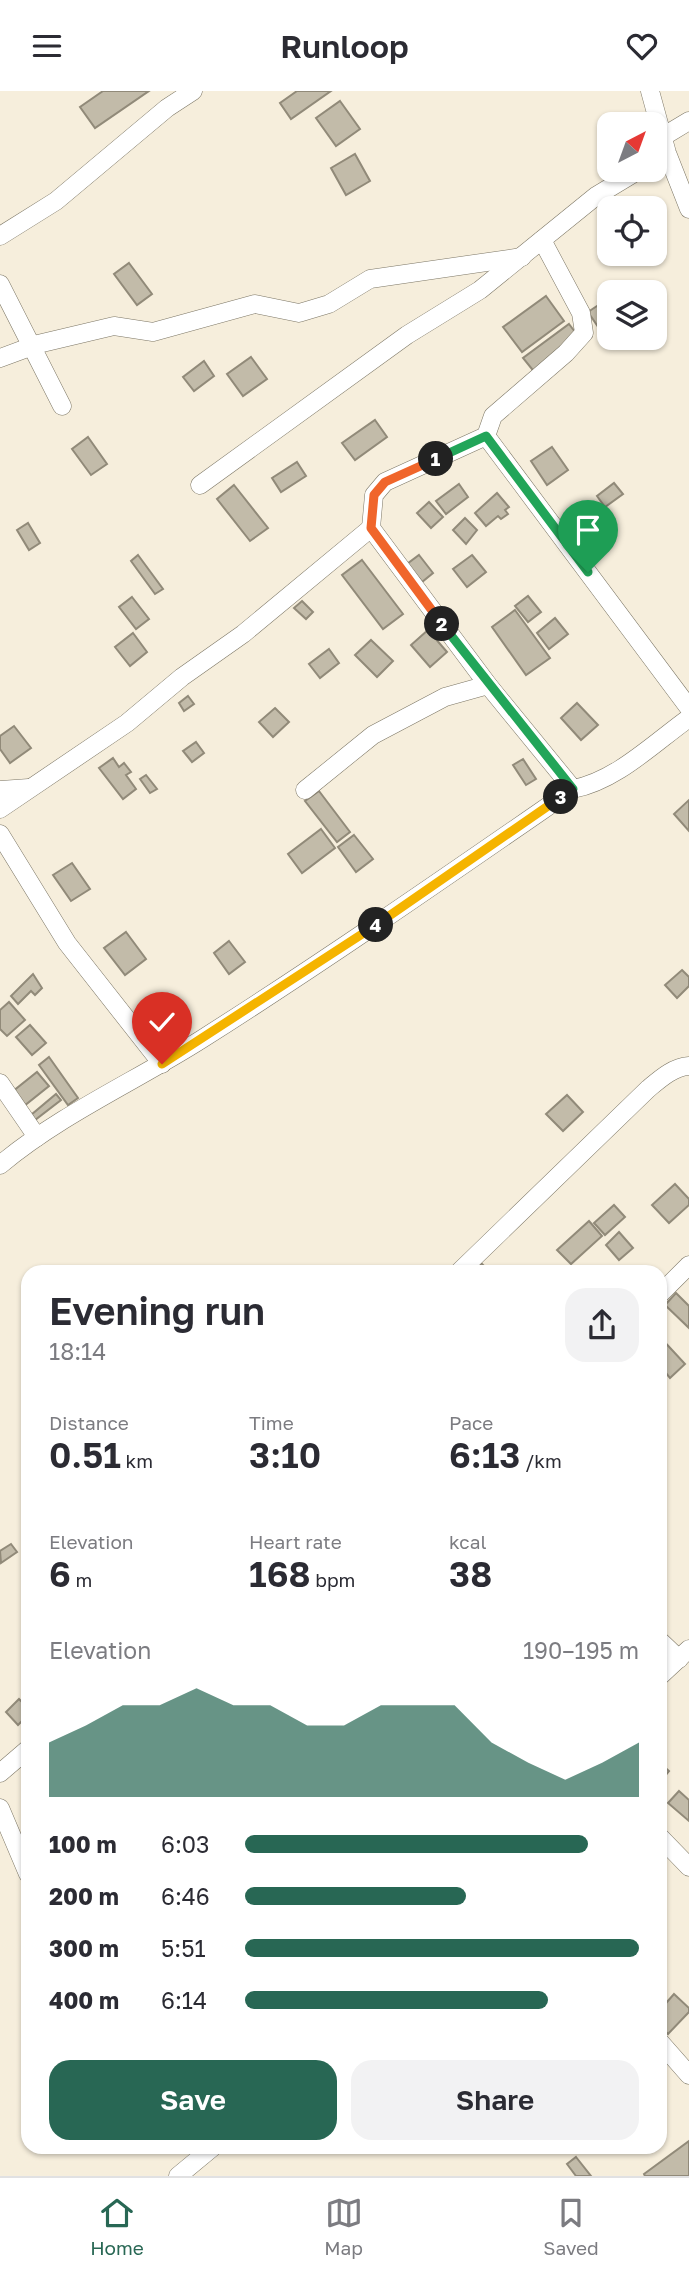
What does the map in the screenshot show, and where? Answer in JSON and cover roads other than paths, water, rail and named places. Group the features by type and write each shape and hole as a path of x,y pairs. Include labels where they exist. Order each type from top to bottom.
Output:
{"street":[{"path":"0,236 57,201 167,108 193,91"},
{"path":"650,91 654,112"},
{"path":"667,145 689,121"},
{"path":"667,161 689,209"},
{"path":"200,485 407,335 480,291 596,196 619,182"},
{"path":"542,240 581,313 584,333 566,353 493,416 486,436 385,482 374,495 371,528 488,685 573,789"},
{"path":"0,358 31,347 114,326 153,333 255,304 299,313 329,304 370,279 523,257"},
{"path":"0,284 62,406"},
{"path":"486,436 689,708"},
{"path":"0,809 127,723 182,677 218,654 371,528"},
{"path":"305,790 373,735 445,697 488,685"},
{"path":"0,1165 37,1137 126,1082 162,1064 317,965 573,789 591,786 609,776 689,718"},
{"path":"0,790 36,787"},
{"path":"0,834 67,943 162,1064"},
{"path":"466,1265 648,1089 681,1066 689,1066"},
{"path":"0,1083 37,1137"},
{"path":"667,1287 689,1265"},
{"path":"667,1645 684,1654 667,1670"},
{"path":"0,1773 21,1755"},
{"path":"0,1808 21,1858"},
{"path":"667,1844 689,1867"},
{"path":"667,2050 689,2075"},
{"path":"178,2176 205,2154"}]}
